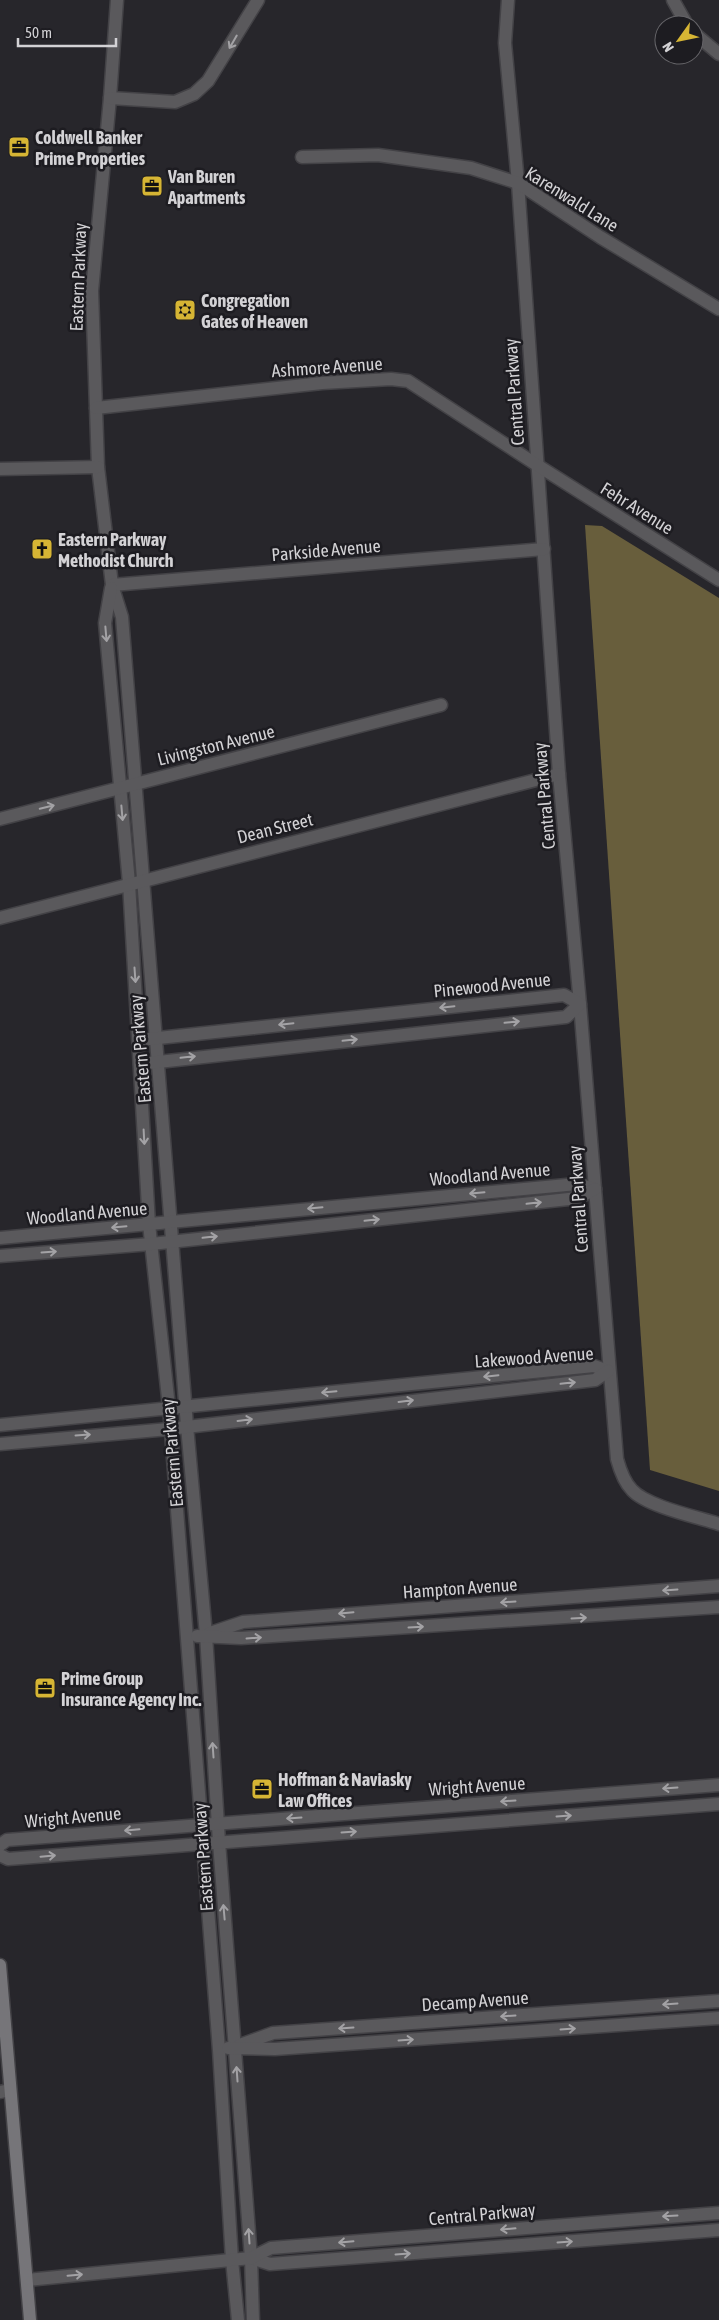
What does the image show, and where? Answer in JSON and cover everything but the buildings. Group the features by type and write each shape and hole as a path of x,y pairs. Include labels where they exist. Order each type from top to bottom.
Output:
{"main road":[{"path":"0,1965 5,2091 30,2320"}],"street":[{"name":"Eastern Parkway","path":"117,0 92,291 98,467 112,586 122,617 136,783 185,1406 206,1635 219,1842 251,2258 253,2320"},
{"path":"110,98 175,102 198,91 208,81 258,0"},
{"name":"Central Parkway","path":"508,0 505,43 518,183 559,774 580,1004 616,1459 623,1478 631,1490 642,1499 719,1524"},
{"path":"673,0 681,15"},
{"path":"704,41 719,54"},
{"name":"Karenwald Lane","path":"302,157 378,155 471,168 518,183 600,237 719,310"},
{"name":"Ashmore Avenue","path":"96,408 322,383 391,379 408,381 537,465"},
{"name":"Fehr Avenue","path":"537,465 719,580"},
{"path":"0,469 98,467"},
{"name":"Parkside Avenue","path":"112,586 544,549"},
{"name":"Eastern Parkway","path":"112,586 105,623 129,883 149,1224 169,1407 238,2320"},
{"name":"Livingston Avenue","path":"0,819 441,705"},
{"name":"Dean Street","path":"0,918 129,883 559,774"},
{"name":"Pinewood Avenue","path":"139,1039 564,995 580,1004"},
{"path":"140,1064 158,1060 566,1017 580,1004"},
{"name":"Woodland Avenue","path":"0,1238 577,1184 595,1189"},
{"name":"Woodland Avenue","path":"0,1256 151,1244 578,1198 595,1189"},
{"name":"Lakewood Avenue","path":"0,1425 594,1366 608,1371"},
{"name":"Lakewood Avenue","path":"0,1444 62,1437 170,1429 595,1380 608,1371"},
{"path":"60,1419 62,1437"},
{"name":"Hampton Avenue","path":"206,1635 243,1622 719,1586"},
{"name":"Hampton Avenue","path":"187,1637 206,1635 242,1638 719,1607"},
{"name":"Wright Avenue","path":"0,1845 7,1840 719,1785"},
{"name":"Wright Avenue","path":"0,1855 8,1859 719,1804"},
{"name":"Decamp Avenue","path":"219,2050 235,2047 273,2033 719,2001"},
{"name":"Decamp Avenue","path":"235,2047 275,2049 719,2018"},
{"name":"Central Parkway","path":"27,2280 251,2258 271,2248 719,2214"},
{"name":"Central Parkway","path":"251,2258 270,2264 719,2230"}],"shaded area":[{"path":"585,525 602,526 719,598 719,1491 650,1470"}],"place":[{"name":"Coldwell Banker Prime Properties","path":"19,147"},
{"name":"Van Buren Apartments","path":"152,186"},
{"name":"Congregation Gates of Heaven","path":"185,310"},
{"name":"Eastern Parkway Methodist Church","path":"42,549"},
{"name":"Prime Group Insurance Agency Inc.","path":"45,1688"},
{"name":"Hoffman & Naviasky Law Offices","path":"262,1789"}]}
